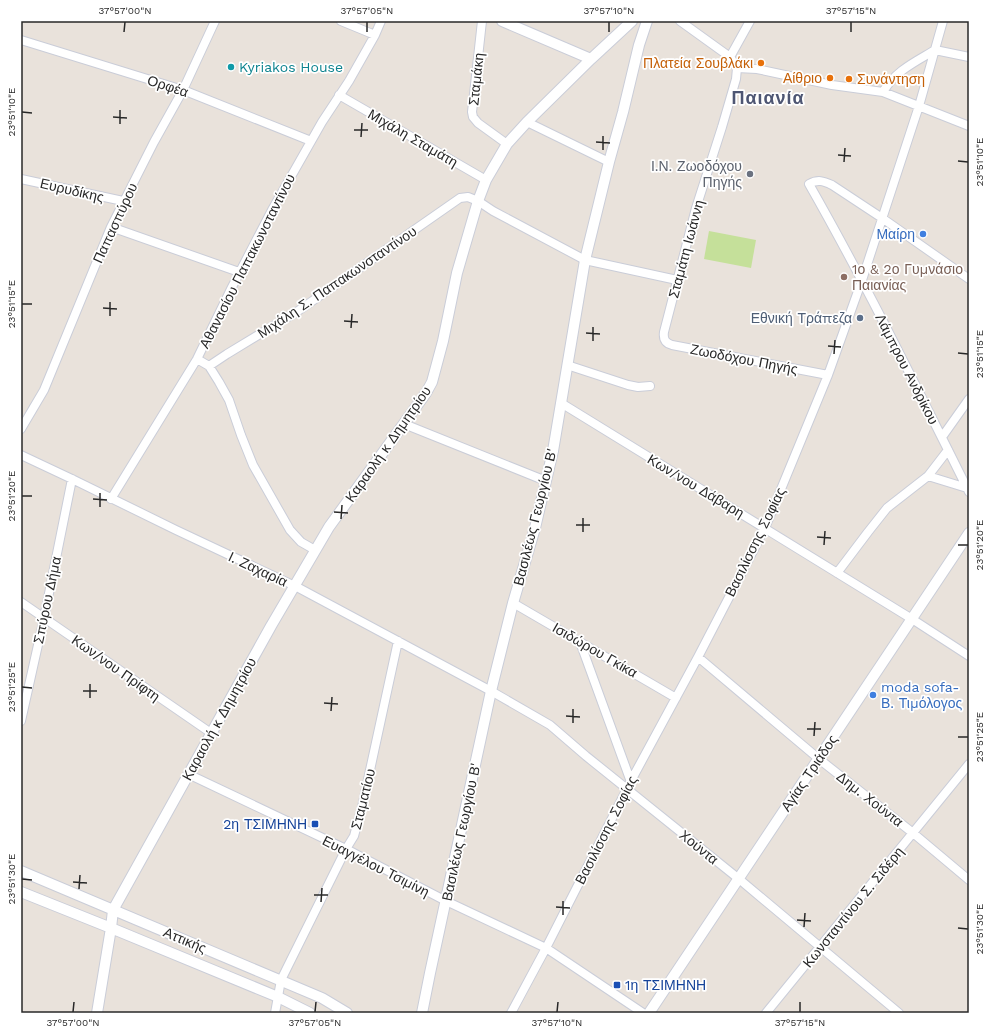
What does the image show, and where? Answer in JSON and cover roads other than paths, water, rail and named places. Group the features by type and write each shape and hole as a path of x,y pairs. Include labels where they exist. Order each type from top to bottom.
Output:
{"street":[{"name":"Παπασπύρου","path":"21,429 44,390 111,226 154,142 183,90 215,21"},
{"path":"341,21 374,35"},
{"name":"Αθανασίου Παπακωνσταντίνου","path":"111,499 197,359 272,210 322,122 349,81 381,21"},
{"name":"Σταμάκη","path":"482,21 472,112 473,117 478,123 507,144"},
{"path":"502,21 591,59"},
{"name":"Καραολή κ Δημητρίου","path":"97,1013 113,910 315,550 329,527 404,424 432,382 443,341 457,273 478,201 486,180 507,144 527,122 632,21"},
{"name":"Βασιλέως Γεωργίου Β'","path":"422,1013 491,691 513,603 535,528 553,451 585,260 639,45 647,21"},
{"path":"680,21 730,58 737,68 757,69 832,85 883,92 969,126"},
{"path":"730,58 750,21"},
{"name":"Βασιλίσσης Σοφίας","path":"511,1013 546,948 629,785 765,528 828,375 862,280 919,106 943,21"},
{"name":"Ορφέα","path":"21,40 183,90 311,141"},
{"path":"883,92 892,78 903,69 935,50 969,57"},
{"name":"Σταμάτη Ιωάννη","path":"663,338 696,208 722,127 736,79 737,68"},
{"name":"Μιχάλη Σταμάτη","path":"339,95 486,180"},
{"path":"527,122 609,162"},
{"name":"Ευρυδίκης","path":"21,178 123,201"},
{"name":"Λάμπρου Ανδρίκου","path":"882,218 828,183 817,180 809,184 862,280 968,490"},
{"name":"Μιχάλη Σ. Παπακωνσταντίνου","path":"209,366 298,311 460,198 468,197 478,201"},
{"path":"478,201 493,211 585,260 678,280"},
{"path":"882,218 969,279"},
{"path":"111,226 240,272"},
{"name":"Ζωοδόχου Πηγής","path":"663,338 665,342 672,346 828,375"},
{"path":"197,359 209,366 229,400 240,435 253,465 290,530 301,542 315,550"},
{"path":"567,365 628,385 638,387 650,386"},
{"path":"942,437 969,399"},
{"name":"Κων/νου Δάβαρη","path":"561,404 765,528 969,656"},
{"path":"404,424 546,481"},
{"path":"837,573 888,508 928,476 948,450"},
{"name":"Ι. Ζαχαρία","path":"21,455 183,534 295,586 491,691"},
{"path":"928,476 968,490"},
{"name":"Σπύρου Δήμα","path":"21,721 44,618 72,479"},
{"name":"Αγίας Τριάδος","path":"649,1013 969,533"},
{"name":"Κων/νου Πρίφτη","path":"21,602 211,733"},
{"name":"Ισιδώρου Γκίκα","path":"513,603 676,698"},
{"name":"Σταματίου","path":"274,1013 281,980 346,849 354,836 362,807 398,641"},
{"path":"580,642 629,785"},
{"name":"Δημ. Χούντα","path":"698,657 819,759 913,833 969,880"},
{"name":"Χούντα","path":"491,691 550,725 586,756 629,785 900,1013"},
{"name":"Κωνσταντίνου Σ. Σιδέρη","path":"766,1013 969,764"},
{"name":"Ευαγγέλου Τσιμίνη","path":"188,774 346,849 446,901 546,948 643,1013"},
{"name":"Αττικής","path":"21,871 281,980 322,998 347,1013"},
{"name":"Αττικής","path":"21,892 278,997 310,1013"}],"place":[{"name":"Πλατεία Σουβλάκι","path":"761,63"},
{"name":"Kyriakos House","path":"231,67"},
{"name":"Αίθριο","path":"830,78"},
{"name":"Συνάντηση","path":"849,79"},
{"name":"Ι.Ν. Ζωοδόχου Πηγής","path":"750,174"},
{"name":"Μαίρη","path":"923,234"},
{"name":"1ο & 2ο Γυμνάσιο Παιανίας","path":"844,277"},
{"name":"Εθνική Τράπεζα","path":"860,318"},
{"name":"moda sofa- Β. Τιμόλογος","path":"873,695"},
{"name":"2η ΤΣΙΜΗΝΗ","path":"315,824"},
{"name":"1η ΤΣΙΜΗΝΗ","path":"617,985"}],"district":[{"name":"Παιανία","path":"768,98"}]}
